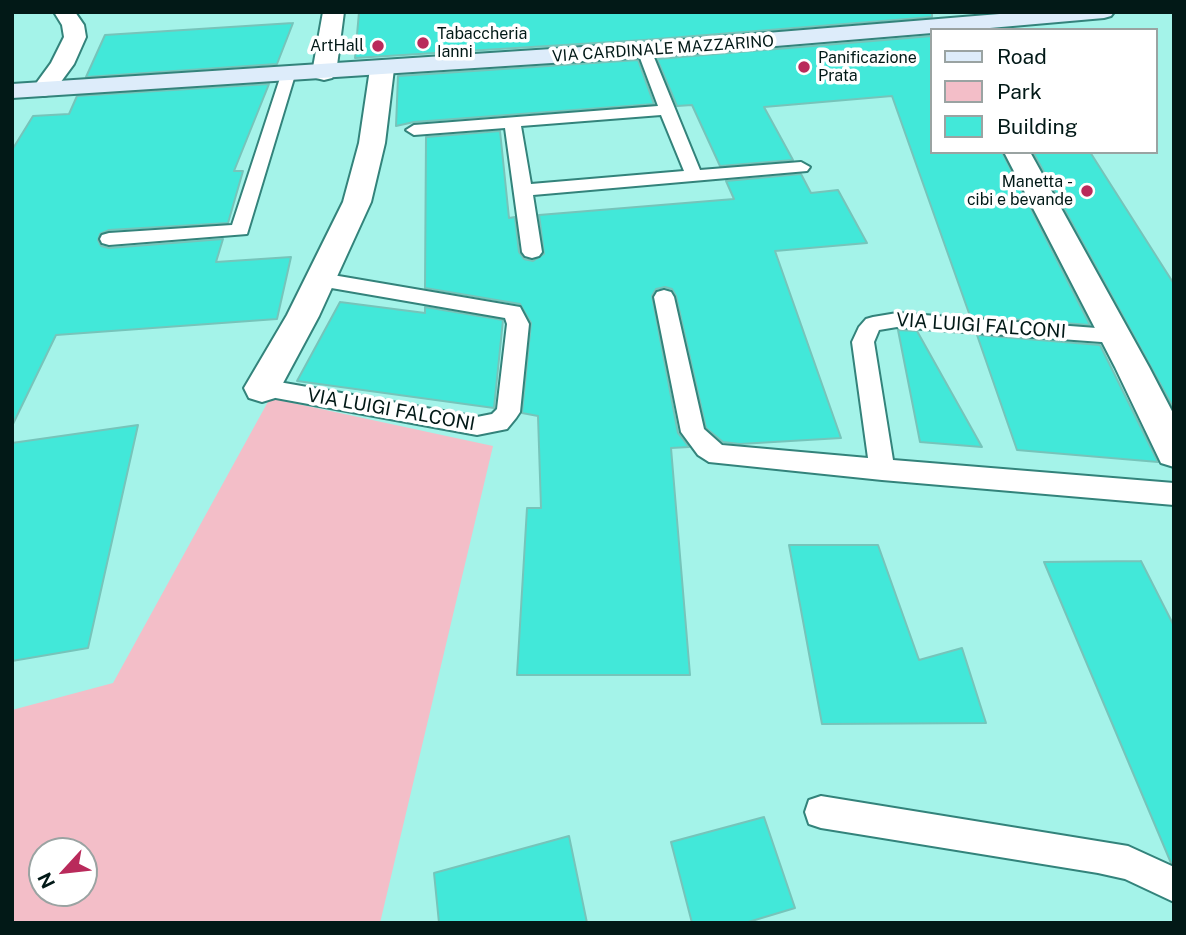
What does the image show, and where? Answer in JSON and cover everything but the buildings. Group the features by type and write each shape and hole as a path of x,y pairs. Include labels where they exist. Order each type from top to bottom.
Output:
{"street":[{"path":"44,89 62,64 75,37 73,25 64,12"},
{"path":"324,73 334,12"},
{"name":"VIA CARDINALE MAZZARINO","path":"948,28 1104,12"},
{"name":"VIA CARDINALE MAZZARINO","path":"12,91 324,73 930,29"},
{"name":"VIA LUIGI FALCONI","path":"262,388 321,280 351,216 363,183 372,143 382,69"},
{"path":"1018,154 1174,452"}],"lane":[{"path":"644,50 694,176"},
{"path":"109,239 240,230 288,75"},
{"path":"414,130 667,110"},
{"path":"512,122 532,252"},
{"path":"523,190 801,167"},
{"name":"VIA LUIGI FALCONI","path":"262,388 477,426 499,422 508,412 518,324 513,312 321,280"},
{"path":"664,298 693,432 706,448 731,457 1174,494"},
{"name":"VIA LUIGI FALCONI","path":"882,470 863,342 866,332 873,324 897,320 1115,335"},
{"path":"821,812 1098,856 1128,863 1174,886"}],"green space":[{"path":"270,398 493,446 380,923 12,923 12,710 113,683"}],"place":[{"name":"Tabaccheria Ianni","path":"423,43"},
{"name":"ArtHall","path":"378,46"},
{"name":"Panificazione Prata","path":"804,67"},
{"name":"Manetta - cibi e bevande","path":"1087,191"}]}
